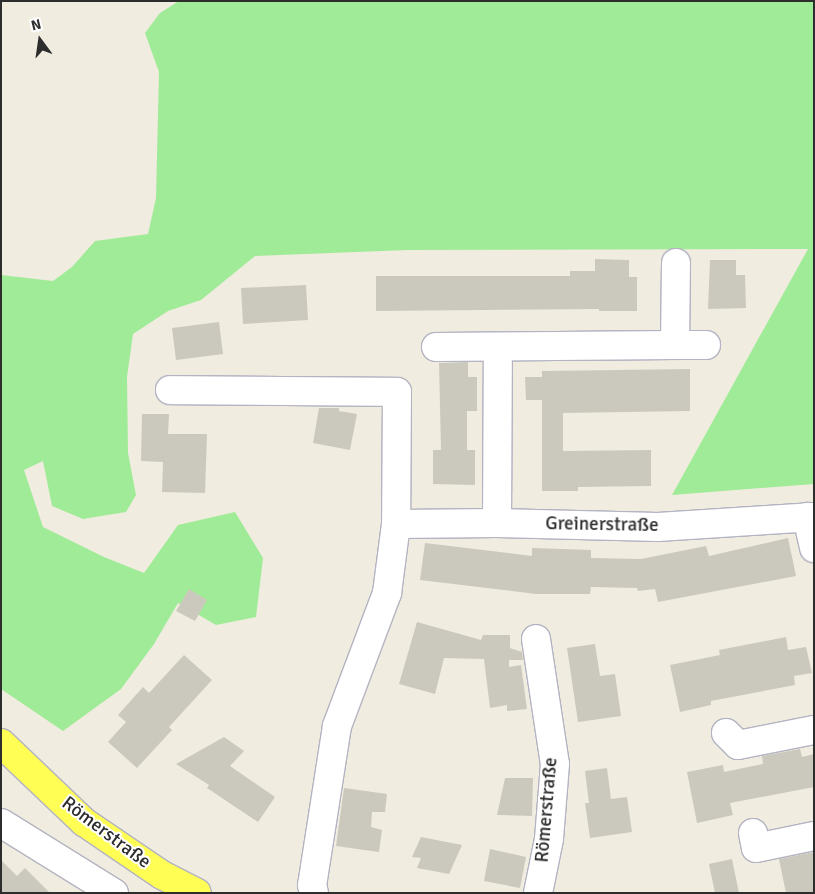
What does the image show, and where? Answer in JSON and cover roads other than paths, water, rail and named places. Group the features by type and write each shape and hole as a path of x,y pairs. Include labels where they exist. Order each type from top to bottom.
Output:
{"main road":[{"name":"Römerstraße","path":"1,743 84,822 162,875 196,893"}],"street":[{"path":"675,345 676,263"},
{"path":"436,346 706,346"},
{"path":"497,523 498,347"},
{"path":"170,390 397,392 396,524 387,593 337,726 312,885 314,893"},
{"name":"Greinerstraße","path":"396,524 497,523 658,527 811,517 814,548"},
{"name":"Römerstraße","path":"536,639 555,764 549,839 538,893"},
{"path":"726,733 738,745 814,730"},
{"path":"1,823 114,893"},
{"path":"756,850 814,836"}]}
